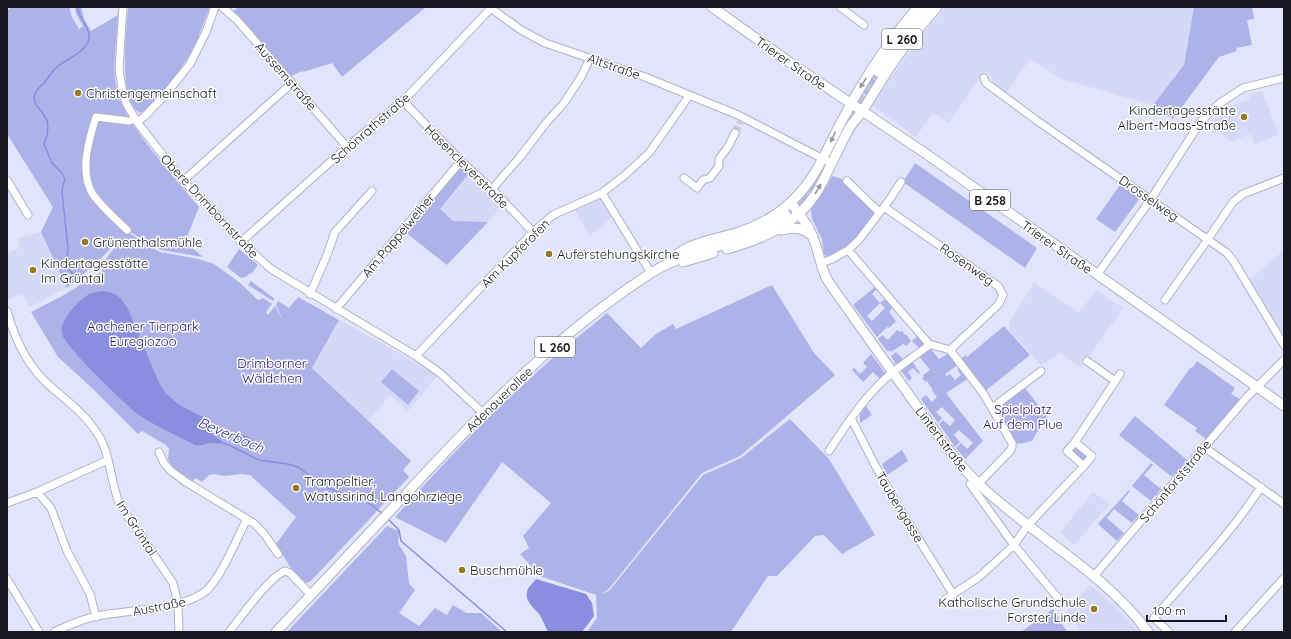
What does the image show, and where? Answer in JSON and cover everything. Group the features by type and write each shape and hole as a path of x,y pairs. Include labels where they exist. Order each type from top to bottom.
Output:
{"main road":[{"name":"Trierer Straße","path":"712,7 792,64 922,151 1284,406"},
{"path":"666,264 682,250 751,228 773,216 791,203 808,184 851,104 892,40 918,7"},
{"name":"L 260","path":"878,72 900,40 928,7"},
{"path":"666,264 686,262 753,242 786,224 800,213 814,196 851,126 899,53 916,31 938,7"},
{"name":"Lintertstraße","path":"791,203 807,223 813,236 820,263 828,281 974,484 1094,576 1127,606 1148,632"},
{"name":"Adenauerallee","path":"276,632 483,413 561,341 599,310 666,264 690,254 741,239 757,232 786,215"},
{"path":"773,232 796,227 807,231 813,236"}],"street":[{"name":"Obere Drimbornstraße","path":"123,7 119,69 126,103 136,120 183,181 207,204 241,242 271,269 310,294 416,356 440,373 483,413"},
{"path":"127,230 110,214 91,192 86,175 87,157 96,117 136,120 145,116 165,95 190,64 206,32 215,7"},
{"name":"Aussemstraße","path":"222,7 237,20 347,147"},
{"name":"Altstraße","path":"491,7 521,30 545,43 645,77 741,120 831,163"},
{"name":"Schönrathstraße","path":"241,242 347,147 403,101 491,7"},
{"path":"840,7 864,25"},
{"path":"492,189 564,103 581,77 590,58"},
{"name":"Drosselweg","path":"984,78 986,83 1036,120 1227,253 1234,262 1284,345"},
{"path":"1097,275 1151,199 1201,121 1220,102 1243,88 1284,78"},
{"path":"183,181 292,83"},
{"name":"Am Kupferofen","path":"416,356 533,232 553,215 602,194 649,153 689,96"},
{"name":"Hasencleverstraße","path":"403,101 533,232"},
{"path":"684,178 697,188 703,180 710,178 719,166 719,159 728,147 735,133"},
{"name":"Am Pappelweiher","path":"336,309 460,160"},
{"path":"1165,300 1232,202 1248,192 1284,178"},
{"path":"7,180 28,215"},
{"name":"Rosenweg","path":"847,181 881,209 998,286 1003,295 1000,304 950,350"},
{"path":"820,263 832,259 848,250 864,234 901,182"},
{"path":"310,294 335,232 372,191"},
{"path":"602,194 651,273"},
{"path":"848,250 929,344 950,350 972,378 992,408 1011,441 1012,447 1010,451 974,484 1014,545 1058,598"},
{"name":"Im Grüntal","path":"7,311 9,323 18,345 26,359 37,373 90,423 98,434 105,448 115,495 120,505 173,583 178,604 179,632"},
{"path":"829,451 872,393 892,372 929,344"},
{"path":"1257,387 1284,360"},
{"path":"1087,362 1115,382"},
{"path":"992,408 1041,372"},
{"path":"1084,466 1067,452 1120,374"},
{"name":"Schönforststraße","path":"1094,576 1257,387"},
{"name":"Taubengasse","path":"852,418 875,465 896,502 953,594"},
{"path":"942,601 979,577 1014,545 1028,526 1084,466 1092,456 1075,442"},
{"path":"1204,447 1284,504"},
{"path":"159,452 164,463 171,471 186,482 255,524 265,535 278,554"},
{"path":"7,503 37,492 108,460"},
{"path":"1169,632 1154,618 1232,528 1261,487"},
{"path":"37,492 51,508 67,551 90,594 96,617"},
{"name":"Austraße","path":"54,632 96,617 178,604 192,600 206,590 216,578 247,519"},
{"path":"229,632 257,597 274,578 282,572 285,571 290,573 311,594"},
{"path":"1235,632 1284,578"},
{"path":"7,579 39,632"}],"shaded area":[{"path":"946,7 1194,7 1184,65 1153,105 1062,79 1030,59 1006,93 995,85 989,74 985,71 948,123 933,112 916,137 872,105 922,34"},
{"name":"Kindertagesstätte Albert-Maas-Straße","path":"1262,91 1279,135 1254,144 1251,134 1231,141 1208,125 1224,109 1250,99 1249,95"},
{"path":"470,172 503,205 488,222 453,221 439,209"},
{"path":"601,198 612,217 590,236 575,210"},
{"name":"Kindertagesstätte Im Grüntal","path":"41,232 67,288 30,307 23,294 8,299 7,253 20,248 18,238"},
{"path":"1284,250 1284,337 1249,280"},
{"path":"1034,282 1079,313 1096,290 1123,308 1081,368 1060,353 1041,365 1009,330 1010,321"},
{"path":"102,291 118,296 123,301 128,309 159,383 169,397 181,406 209,420 212,426 213,435 222,441 219,444 212,443 195,445 145,419 122,400 73,351 62,334 63,324 69,313 77,304 87,296"},
{"path":"339,320 398,352 437,376 408,411 390,395 368,421 312,368"},
{"path":"240,434 256,442 256,445 248,446 241,442 237,439"},
{"path":"1093,492 1109,504 1074,545 1060,533"},
{"path":"536,579 586,594 592,603 594,616 582,632 548,632 537,611 527,597 528,589"},
{"name":"Katholische Grundschule Forster Linde","path":"1090,585 1116,607 1139,632 1081,632 1067,611"}],"green space":[{"path":"11,7 69,7 72,17 79,29 83,26 76,14 75,7 81,7 84,19 91,31 118,15 114,68 118,93 124,109 137,130 199,207 185,242 203,257 161,250 128,231 125,234 129,233 160,252 198,259 214,264 239,282 258,300 263,298 272,304 266,312 268,315 275,306 281,317 276,305 278,301 289,308 298,297 339,320 312,368 411,461 403,470 409,477 310,582 304,583 294,573 276,544 296,517 250,475 242,474 224,476 214,474 209,475 202,482 196,478 193,481 174,468 168,459 169,449 166,445 142,431 138,434 92,388 58,357 31,312 64,295 102,271 102,264 124,235 93,266 67,288 41,232 53,207 7,134 7,11"},
{"path":"128,7 210,7 195,45 187,59 167,89 145,111 140,113 133,106 128,94 126,80 125,47"},
{"path":"239,7 426,7 342,77 332,63 303,72 302,71 291,76 233,11"},
{"path":"1194,7 1252,7 1254,19 1247,20 1252,45 1236,48 1237,51 1219,57 1173,119 1153,105 1184,65"},
{"path":"875,69 882,74 868,97 863,92"},
{"path":"915,163 1037,248 1025,268 903,182"},
{"path":"460,165 470,172 440,209 453,221 488,222 447,265 405,232"},
{"path":"820,170 824,172 815,189 800,208 797,203"},
{"path":"832,176 842,179 873,209 874,213 847,246 841,251 827,256 824,254 822,239 812,219 811,209"},
{"path":"1120,185 1140,198 1115,232 1096,219"},
{"path":"239,249 258,265 251,274 250,273 246,277 241,278 227,267"},
{"path":"251,281 275,299 273,301 248,285"},
{"path":"772,285 814,353 835,375 740,456 702,473 608,590 600,594 609,591 703,475 741,458 790,419 829,459 875,535 842,554 824,535 815,536 777,576 768,576 731,632 587,632 597,618 596,595 534,574 533,568 520,554 529,548 523,536 551,503 502,462 446,543 395,517 489,417 532,376 607,313 641,348 656,334 673,324 676,329"},
{"path":"876,286 878,288 872,294 880,303 888,297 895,305 889,312 896,321 889,328 887,327 877,337 853,305","holes":["880,303 885,308 872,321 867,316"]},
{"path":"1004,326 1030,355 984,392 961,359 965,355 967,357"},
{"path":"897,330 900,332 902,331 905,335 906,334 911,341 906,346 903,344 891,352 890,350 888,352 878,339 882,335 888,340"},
{"path":"919,335 926,344 920,349 912,341"},
{"path":"930,348 939,359 949,353 959,364 945,374 946,376 950,374 955,380 961,375 957,369 960,367 969,378 946,393 983,441 965,459 956,448 961,443 967,449 973,443 959,430 954,435 960,442 955,447 939,424 943,420 950,426 955,420 942,407 936,412 942,418 938,423 921,399 926,395 932,402 937,397 927,381 925,382 922,378 924,377 923,375 930,370 919,356"},
{"path":"896,352 903,359 908,354 911,356 897,366 891,356"},
{"path":"871,354 886,374 880,379 873,372 863,382 852,370 854,368 860,374 867,367 863,363"},
{"path":"912,361 920,373 919,374 913,368 908,372 912,378 909,381 900,369"},
{"path":"1197,361 1235,388 1231,394 1240,399 1206,439 1195,431 1197,428 1164,405 1190,368 1193,367"},
{"path":"392,369 419,391 408,405 381,382"},
{"name":"Spielplatz Auf dem Plue","path":"1025,388 1047,416 1032,441 1017,444 997,409"},
{"path":"866,406 872,415 860,423 860,414"},
{"path":"1135,416 1187,460 1172,477 1119,435"},
{"path":"1076,446 1088,456 1084,462 1072,453 1072,449"},
{"path":"902,450 908,461 887,475 882,464"},
{"path":"1151,463 1153,465 1144,475 1161,489 1151,501 1132,486"},
{"path":"1129,490 1130,491 1122,501 1139,515 1132,523 1114,509 1107,518 1124,533 1117,541 1098,524"},
{"path":"387,526 399,531 398,543 406,556 409,584 415,590 399,613 419,626 435,608 447,615 453,605 466,613 481,613 502,632 287,632"},
{"path":"1053,609 1067,632 1021,632"}],"waterway":[{"name":"Beverbach","path":"73,274 68,268 67,259 68,248 62,192 65,179 62,173 52,163 44,144 48,127 47,121 36,105 34,98 37,90 51,73 82,50 89,41 88,32 77,7"},
{"name":"Beverbach","path":"220,442 259,460 298,467 326,487 343,494 362,498 383,514"},
{"name":"Beverbach","path":"387,518 399,530 401,541 507,632"}],"tunnel":[{"path":"786,215 801,202 815,184 846,124 878,72"},
{"path":"735,133 740,122"}],"place":[{"name":"Christengemeinschaft","path":"78,93"},
{"name":"Kindertagesstätte Albert-Maas-Straße","path":"1244,117"},
{"name":"Grünenthalsmühle","path":"85,242"},
{"name":"Auferstehungskirche","path":"549,254"},
{"name":"Kindertagesstätte Im Grüntal","path":"33,270"},
{"name":"Trampeltier, Watussirind, Langohrziege","path":"296,488"},
{"name":"Buschmühle","path":"462,570"},
{"name":"Katholische Grundschule Forster Linde","path":"1094,609"}],"park label":[{"name":"Aachener Tierpark Euregiozoo","path":"143,334"},
{"name":"Drimborner Wäldchen","path":"272,370"}]}
